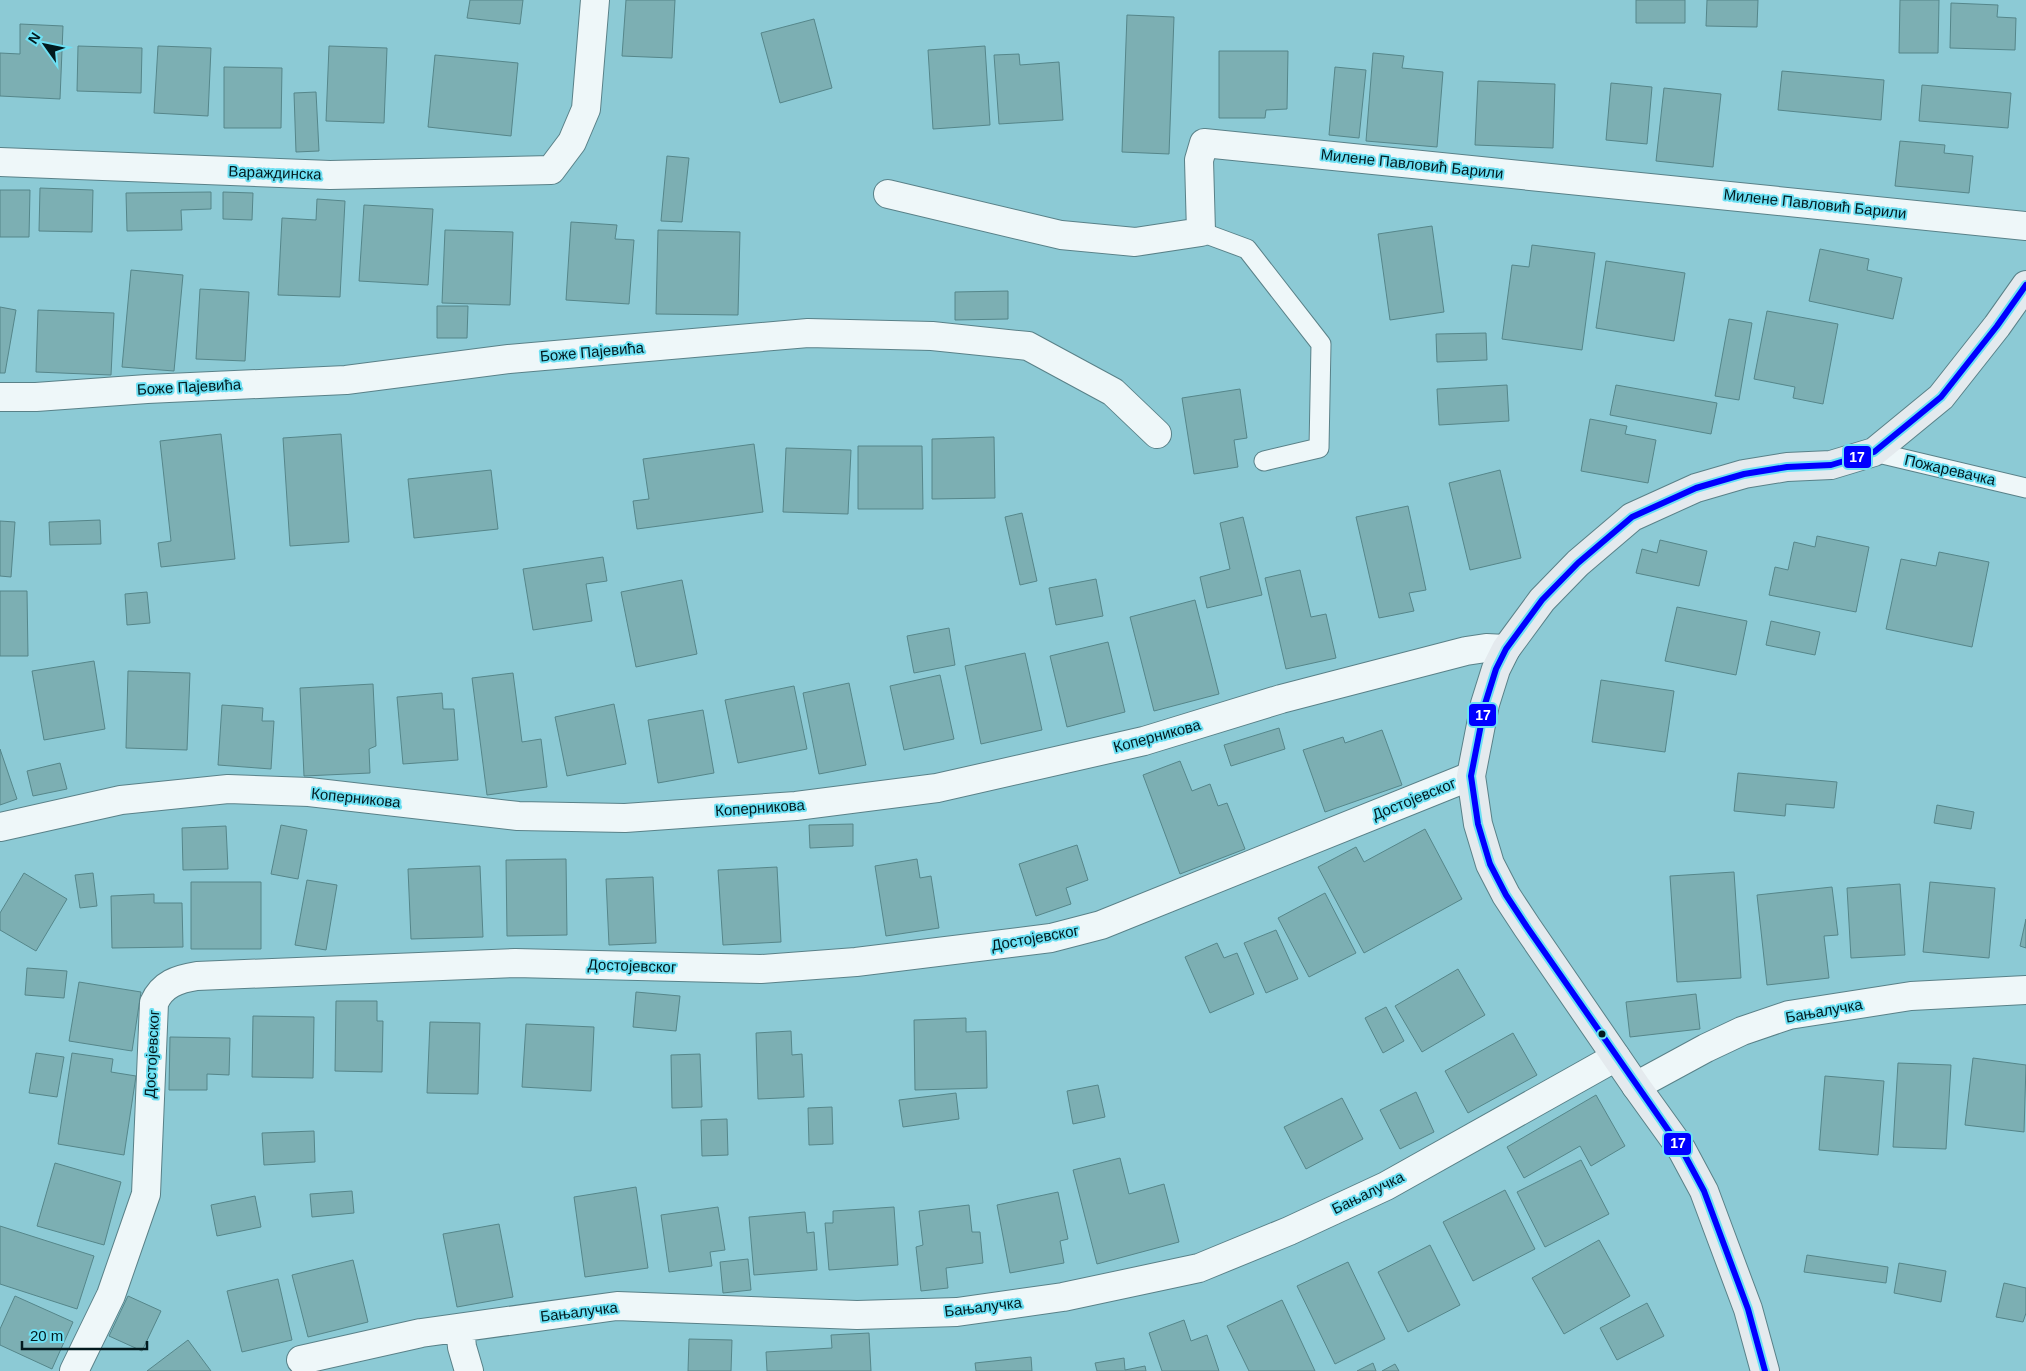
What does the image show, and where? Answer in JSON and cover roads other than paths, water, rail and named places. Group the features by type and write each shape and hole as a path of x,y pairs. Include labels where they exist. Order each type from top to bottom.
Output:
{"street":[{"name":"Вараждинска","path":"0,162 330,175 550,170 572,142 586,109 595,0"},
{"name":"Милене Павловић Барили","path":"1201,232 1199,160 1204,143 2026,226"},
{"path":"888,194 1061,235 1135,242 1201,232"},
{"path":"1765,1371 1748,1309 1704,1191 1682,1150 1522,919 1490,864 1478,824 1471,776 1485,704 1496,669 1506,649 1542,600 1578,563 1632,517 1696,488 1744,474 1787,467 1831,465 1874,452 1942,397 2026,285"},
{"name":"Боже Пајевића","path":"0,397 36,397 147,389 346,380 509,360 808,332 932,336 1028,346 1113,392 1157,434"},
{"name":"Коперникова","path":"0,827 121,800 228,789 309,792 518,816 625,818 796,806 937,788 1144,741 1281,700 1466,651 1486,648 1506,649"},
{"name":"Достојевског","path":"74,1371 110,1295 146,1194 154,1003 159,992 183,978 515,963 761,969 856,962 1051,938 1101,925 1471,776"},
{"name":"Бањалучка","path":"1636,1086 1742,1031 1789,1015 1911,996 2026,990"},
{"name":"Бањалучка","path":"301,1360 421,1333 617,1306 857,1314 958,1312 1063,1297 1199,1268 1289,1231 1386,1186 1616,1057"},
{"path":"460,1328 462,1347 469,1371"}],"lane":[{"path":"1201,232 1247,248 1321,344 1319,448 1264,461"},
{"name":"Пожаревачка","path":"1874,452 2026,488"}]}
